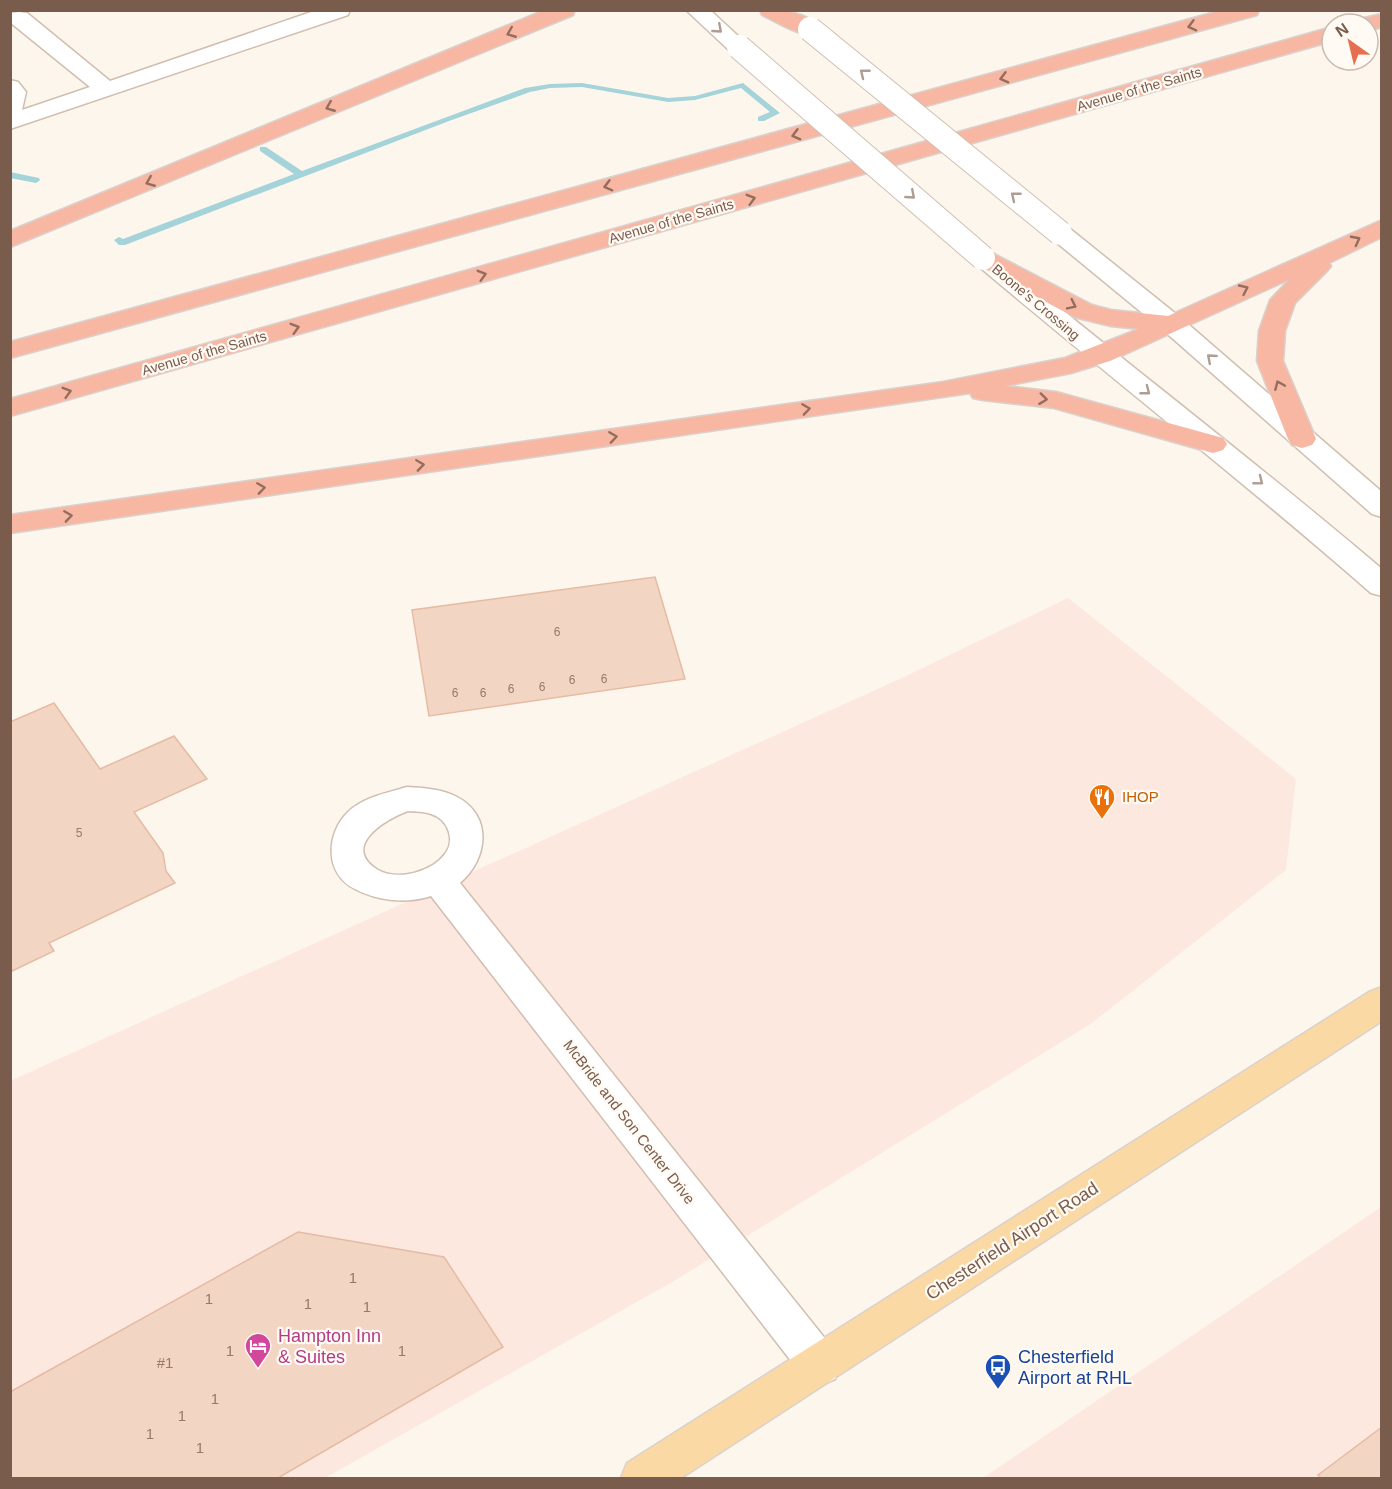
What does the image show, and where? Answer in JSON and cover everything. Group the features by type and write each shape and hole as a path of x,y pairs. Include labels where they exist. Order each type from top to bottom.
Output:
{"highway":[{"path":"10,240 565,10"},
{"path":"770,10 810,29"},
{"path":"10,350 1249,10"},
{"name":"Avenue of the Saints","path":"10,408 1320,37"},
{"path":"10,524 943,390 1071,365 1173,324 1249,287 1330,254 1382,226"},
{"path":"1310,446 1270,361 1272,331 1283,300 1330,254"},
{"path":"983,258 1083,311 1111,318 1173,324"},
{"path":"943,390 1056,400 1213,444"}],"main road":[{"name":"Chesterfield Airport Road","path":"643,1479 1382,1002"}],"street":[{"path":"10,122 340,10"},
{"name":"Boone's Crossing","path":"696,10 983,258 1100,355 1213,444 1382,586"},
{"path":"786,10 1173,324 1382,508"},
{"path":"20,18 107,90"},
{"path":"10,87 15,92 10,113"},
{"path":"1310,446 1382,487"},
{"name":"McBride and Son Center Drive","path":"438,880 820,1365"}],"shaded area":[{"path":"1068,598 1296,779 1286,870 1092,1023 674,1281 325,1478 11,1478 10,1081 904,677"},
{"path":"1381,1207 1381,1478 983,1478"}],"building":[{"path":"655,577 685,679 429,716 412,610"},
{"path":"54,703 100,769 174,736 207,779 134,812 163,853 166,871 175,883 49,943 54,951 10,972 10,722"},
{"name":"Hampton Inn & Suites","path":"298,1232 444,1257 503,1347 278,1478 10,1478 10,1392"},
{"path":"1382,1427 1382,1478 1321,1478 1318,1475"}],"waterway":[{"path":"119,240 122,243 528,90 550,86 582,85 668,100 695,98 743,85 776,113 761,119"},
{"path":"263,149 300,174"},
{"path":"10,175 36,180"}],"place":[{"name":"IHOP","path":"1102,820"},
{"name":"Hampton Inn & Suites","path":"258,1369"},
{"name":"Chesterfield Airport at RHL","path":"998,1390"}]}
